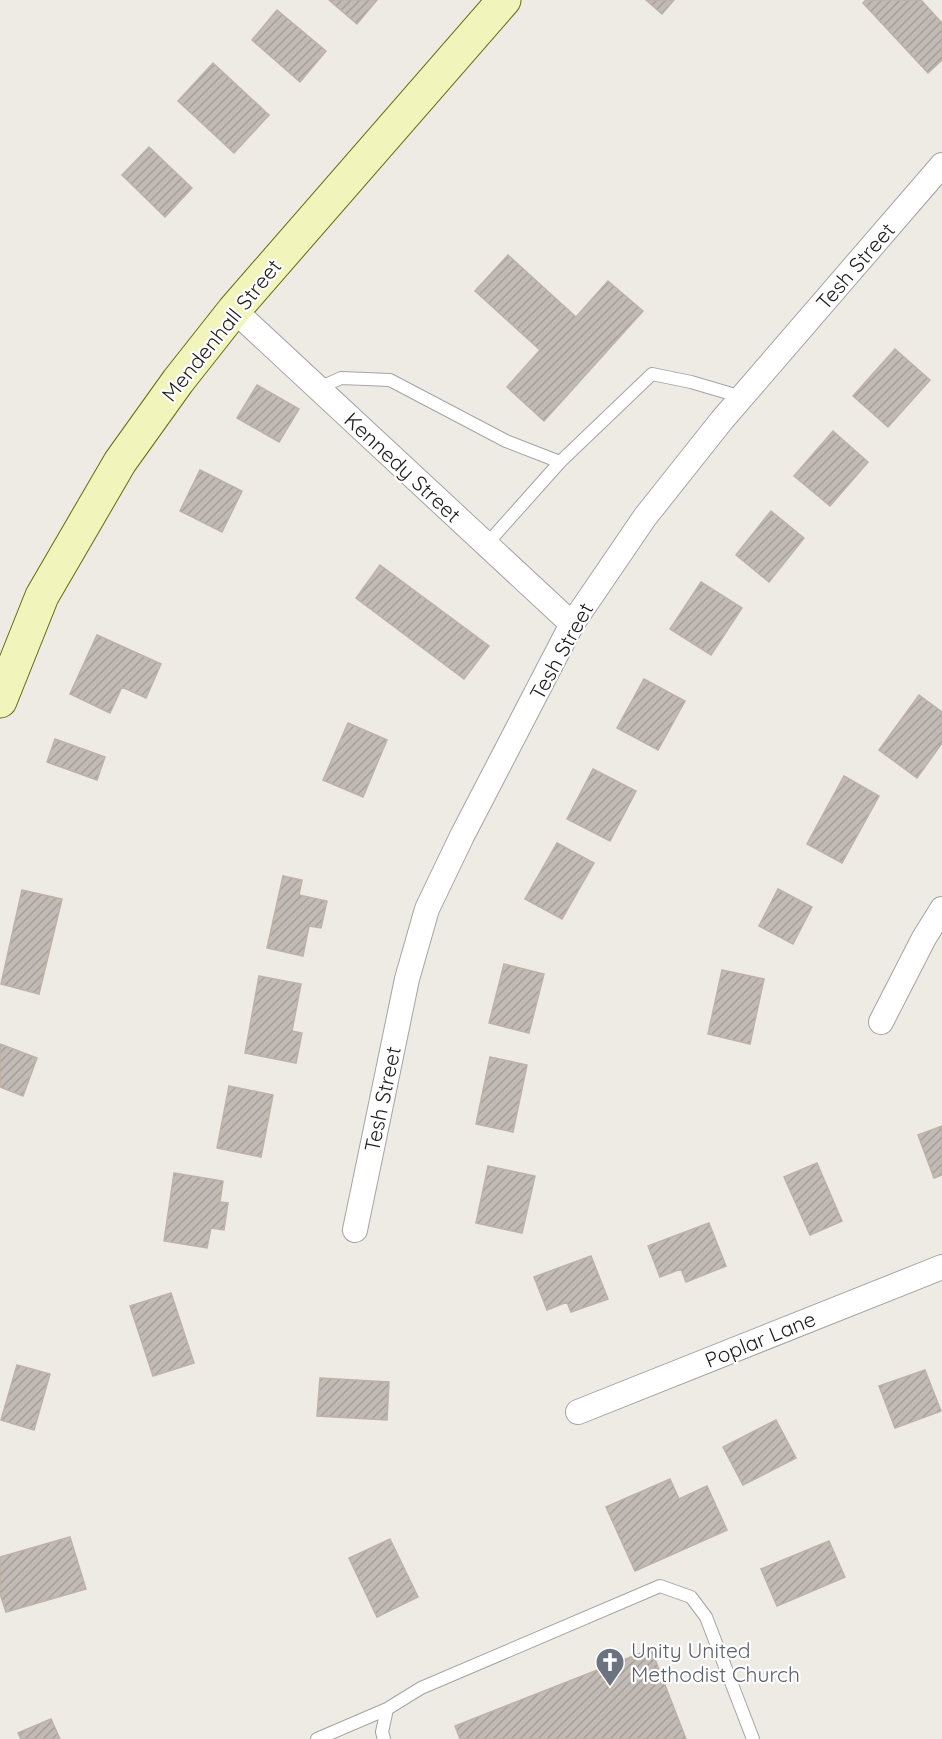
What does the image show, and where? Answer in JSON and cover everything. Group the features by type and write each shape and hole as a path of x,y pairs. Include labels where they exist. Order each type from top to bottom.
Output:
{"street":[{"name":"Mendenhall Street","path":"0,700 42,596 120,462 178,381 234,310 504,0"},
{"name":"Tesh Street","path":"355,1230 407,979 427,909 462,836 572,624 645,517 742,397 942,165"},
{"name":"Kennedy Street","path":"234,310 572,624"},
{"path":"881,1022 924,938 942,909"},
{"name":"Poplar Lane","path":"578,1412 942,1267"}],"lane":[{"path":"486,545 560,462 652,374 691,382 742,397"},
{"path":"319,388 341,378 390,380 506,441 560,462"},
{"path":"317,1739 387,1709 422,1688 660,1586 691,1597 706,1617 753,1739"},
{"path":"384,1739 382,1732 387,1709"}],"building":[{"path":"329,0 377,0 357,24"},
{"path":"646,0 674,0 662,14"},
{"path":"866,0 921,0 942,23 942,60 928,73 863,3"},
{"path":"277,10 326,51 300,82 252,40"},
{"path":"213,63 269,115 234,153 178,101"},
{"path":"149,147 192,188 165,217 122,175"},
{"path":"508,255 576,317 608,281 643,311 544,421 507,387 540,350 475,291"},
{"path":"895,349 930,380 888,427 853,396"},
{"path":"257,385 299,409 279,442 237,418"},
{"path":"833,431 868,462 830,506 794,476"},
{"path":"200,470 242,491 222,532 180,511"},
{"path":"771,511 804,538 769,582 736,555"},
{"path":"380,565 489,646 464,679 356,598"},
{"path":"701,582 742,608 711,655 670,629"},
{"path":"97,635 161,664 146,698 122,687 110,713 70,694"},
{"path":"644,679 685,701 658,750 617,728"},
{"path":"919,695 942,712 942,743 917,778 879,750"},
{"path":"348,723 387,740 363,797 323,780"},
{"path":"55,739 105,757 97,780 47,762"},
{"path":"593,769 636,791 610,841 567,819"},
{"path":"844,776 879,796 842,863 807,844"},
{"path":"557,843 594,863 562,919 525,899"},
{"path":"283,876 302,880 299,895 327,901 321,928 309,926 303,956 267,948"},
{"path":"778,889 812,907 793,944 759,926"},
{"path":"22,890 62,899 39,994 1,984"},
{"path":"504,964 544,974 529,1033 489,1023"},
{"path":"722,970 764,979 750,1044 708,1034"},
{"path":"259,976 301,984 292,1031 302,1033 296,1063 245,1053"},
{"path":"0,1044 37,1058 23,1096 0,1087"},
{"path":"490,1057 527,1065 513,1132 476,1124"},
{"path":"229,1086 273,1095 261,1157 217,1148"},
{"path":"942,1126 942,1175 934,1178 918,1135"},
{"path":"817,1163 842,1221 810,1235 784,1177"},
{"path":"488,1166 535,1176 522,1233 476,1223"},
{"path":"174,1173 223,1181 220,1202 228,1203 224,1230 211,1228 207,1248 164,1241"},
{"path":"709,1223 726,1266 686,1282 681,1269 660,1277 648,1246"},
{"path":"591,1256 608,1299 571,1312 567,1302 547,1310 534,1277"},
{"path":"171,1293 194,1363 153,1376 130,1306"},
{"path":"17,1365 50,1374 34,1430 1,1420"},
{"path":"925,1370 941,1411 895,1428 879,1386"},
{"path":"320,1378 389,1382 387,1420 317,1416"},
{"path":"776,1420 796,1458 743,1485 723,1447"},
{"path":"670,1479 679,1499 707,1486 727,1530 635,1571 606,1507"},
{"path":"70,1537 86,1589 6,1612 0,1594 0,1557"},
{"path":"390,1539 418,1597 377,1617 349,1558"},
{"path":"829,1541 845,1577 777,1606 761,1569"},
{"name":"Unity United Methodist Church","path":"651,1649 686,1739 460,1739 455,1726"},
{"path":"51,1719 60,1739 21,1739 18,1733"}],"place":[{"name":"Unity United Methodist Church","path":"610,1688"}]}
